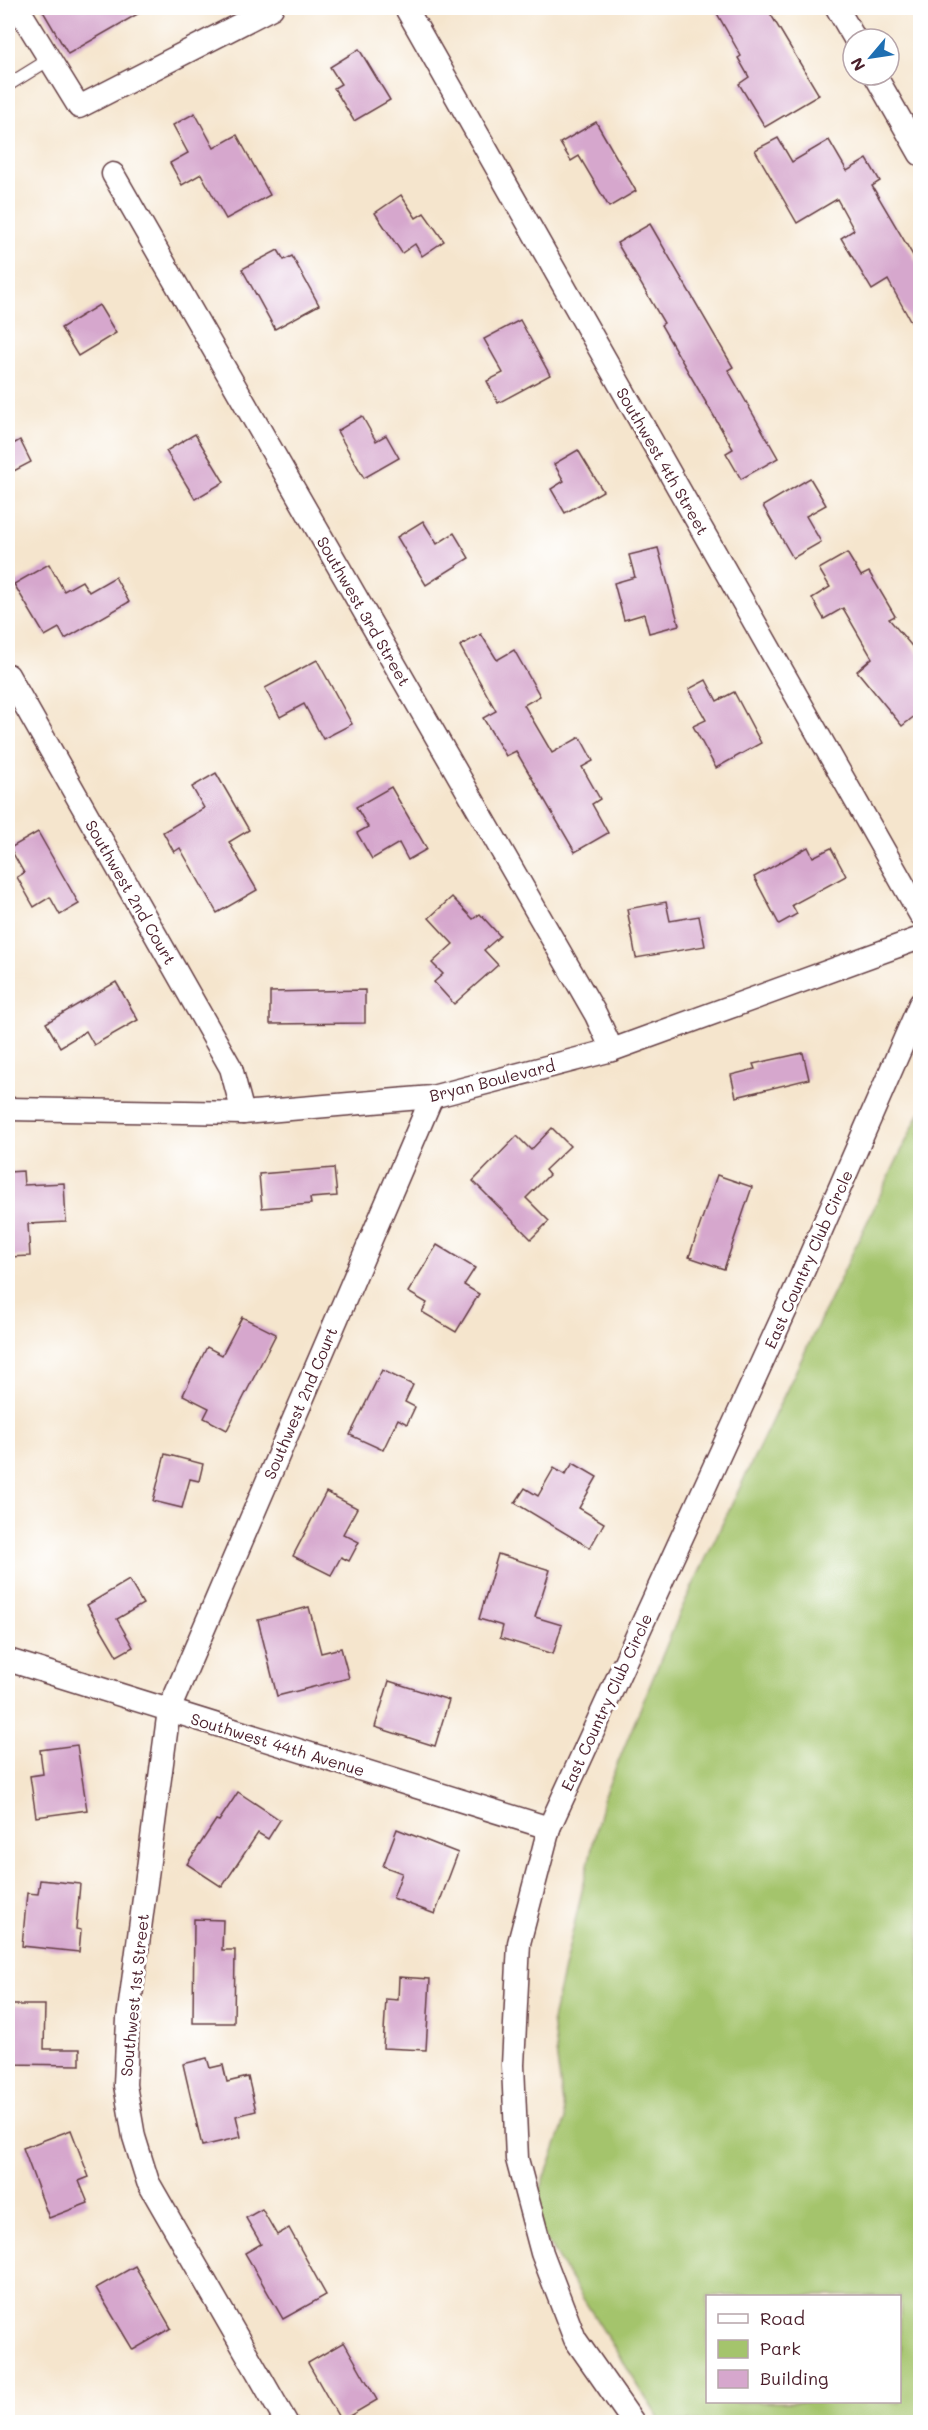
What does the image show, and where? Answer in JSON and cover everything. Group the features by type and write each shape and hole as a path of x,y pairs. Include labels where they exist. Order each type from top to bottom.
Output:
{"street":[{"path":"18,8 78,106 272,8"},
{"name":"Southwest 4th Street","path":"406,8 921,914"},
{"path":"837,8 848,27"},
{"path":"882,87 921,154"},
{"name":"Southwest 3rd Street","path":"113,174 585,994 612,1050"},
{"name":"Southwest 2nd Court","path":"8,675 231,1068 243,1113"},
{"name":"Bryan Boulevard","path":"8,1109 243,1113 432,1097 612,1050 921,938"},
{"name":"East Country Club Circle","path":"633,2422 575,2339 542,2253 517,2159 513,2065 519,1943 549,1828 799,1281 921,1004"},
{"name":"Southwest 2nd Court","path":"169,1710 432,1097"},
{"name":"Southwest 44th Avenue","path":"8,1660 549,1828"},
{"name":"Southwest 1st Street","path":"169,1710 128,2019 125,2085 132,2127 148,2182 286,2422"}],"lane":[{"path":"8,84 50,59"}],"green space":[{"path":"920,1112 920,2422 661,2422 531,2216 565,2121 552,2020 604,1796 682,1608"}],"building":[{"path":"41,8 148,8 68,54"},
{"path":"714,8 767,8 819,95 765,127 739,84 749,77 738,58 741,56"},
{"path":"359,49 390,100 354,121 334,88 341,84 330,67"},
{"path":"195,113 214,148 237,135 270,195 226,219 201,174 182,185 170,163 188,153 173,125"},
{"path":"596,122 636,191 609,207 579,156 571,161 560,143"},
{"path":"778,138 792,162 829,140 847,171 867,159 880,181 872,186 921,269 921,340 888,280 872,290 841,238 854,230 837,199 797,223 755,150"},
{"path":"401,195 416,218 424,213 444,241 422,256 415,244 402,253 375,213"},
{"path":"650,224 733,367 728,370 778,458 741,479 726,453 733,449 661,325 664,323 617,243"},
{"path":"278,250 284,260 292,256 319,305 275,329 242,269"},
{"path":"99,305 116,333 78,356 61,328"},
{"path":"520,320 550,375 498,403 487,381 503,373 484,339"},
{"path":"362,416 376,441 386,435 399,458 364,478 337,431"},
{"path":"195,434 224,482 195,499 166,451"},
{"path":"20,440 31,462 8,474 8,447"},
{"path":"578,450 603,491 565,513 551,489 564,481 554,464"},
{"path":"810,478 826,505 806,516 821,542 793,558 763,506"},
{"path":"423,521 437,544 454,533 469,558 426,585 397,537"},
{"path":"658,548 679,625 649,633 644,614 624,620 614,583 635,577 629,555"},
{"path":"847,553 861,576 869,572 895,616 889,619 921,657 921,711 902,726 857,671 872,658 843,608 824,619 812,598 830,587 819,569"},
{"path":"49,564 64,591 82,581 89,592 115,577 129,602 65,639 59,628 45,636 14,584"},
{"path":"481,634 497,660 514,650 540,696 524,705 552,753 580,737 593,761 582,767 600,799 592,804 608,833 575,852 516,751 506,756 483,718 496,711 460,646"},
{"path":"317,660 352,724 323,739 304,704 280,717 265,688"},
{"path":"706,680 717,701 734,692 761,743 716,768 693,726 706,720 689,689"},
{"path":"216,773 249,830 229,842 257,890 217,913 180,848 174,852 163,832 204,808 192,787"},
{"path":"391,787 427,849 408,860 399,843 372,859 357,833 368,827 356,807"},
{"path":"38,832 79,904 60,915 50,897 34,907 17,877 24,873 10,848"},
{"path":"808,847 813,857 831,848 846,876 792,905 797,914 779,924 754,877"},
{"path":"452,897 473,919 480,914 500,936 484,950 498,965 454,1004 434,982 443,974 432,963 453,944 429,918"},
{"path":"666,902 670,921 699,916 705,946 636,958 627,909"},
{"path":"116,982 138,1020 94,1045 86,1031 60,1047 46,1023"},
{"path":"365,990 365,1023 270,1024 270,992"},
{"path":"803,1053 809,1079 736,1097 731,1075 755,1069 753,1064"},
{"path":"552,1128 570,1146 545,1170 549,1175 526,1198 549,1221 531,1239 473,1181 517,1136 531,1150"},
{"path":"334,1168 337,1196 310,1198 311,1204 262,1208 259,1174"},
{"path":"23,1171 24,1185 64,1183 66,1222 28,1224 30,1256 8,1257 8,1172"},
{"path":"717,1175 752,1187 724,1269 689,1257"},
{"path":"437,1245 475,1268 464,1285 479,1294 456,1332 422,1312 427,1303 408,1292"},
{"path":"242,1317 276,1334 227,1430 204,1418 209,1408 183,1395 207,1347 222,1355"},
{"path":"382,1370 413,1385 405,1402 415,1407 407,1424 398,1419 383,1450 350,1435"},
{"path":"165,1454 203,1464 199,1481 190,1479 182,1508 153,1501"},
{"path":"573,1463 597,1477 579,1508 604,1523 590,1548 515,1503 525,1488 538,1496 554,1468 565,1475"},
{"path":"326,1492 357,1508 343,1534 359,1542 349,1561 341,1557 331,1575 293,1556"},
{"path":"498,1554 550,1570 535,1617 562,1625 553,1654 500,1638 503,1626 479,1619"},
{"path":"129,1580 143,1604 117,1619 133,1647 117,1656 87,1605"},
{"path":"309,1607 321,1653 341,1648 349,1678 277,1696 258,1620"},
{"path":"389,1681 449,1700 435,1746 375,1727"},
{"path":"77,1745 87,1810 36,1817 30,1776 43,1774 40,1750"},
{"path":"238,1792 280,1820 268,1839 258,1833 222,1887 187,1864"},
{"path":"397,1829 458,1853 435,1914 393,1898 402,1873 383,1866"},
{"path":"40,1880 80,1884 76,1929 81,1930 79,1952 22,1946 27,1893 38,1894"},
{"path":"194,1919 223,1920 222,1950 235,1950 234,2023 193,2023"},
{"path":"399,1977 430,1979 426,2050 383,2048 386,1999 398,2000"},
{"path":"8,2005 45,2005 44,2049 80,2049 80,2065 8,2064"},
{"path":"207,2058 210,2068 223,2065 227,2082 248,2077 256,2111 236,2116 241,2137 202,2146 183,2064"},
{"path":"71,2130 89,2177 79,2181 88,2203 49,2218 23,2148"},
{"path":"262,2209 277,2235 289,2228 326,2295 283,2319 245,2253 261,2244 246,2218"},
{"path":"135,2266 171,2328 133,2350 96,2288"},
{"path":"344,2342 377,2400 341,2421 308,2363"}]}
